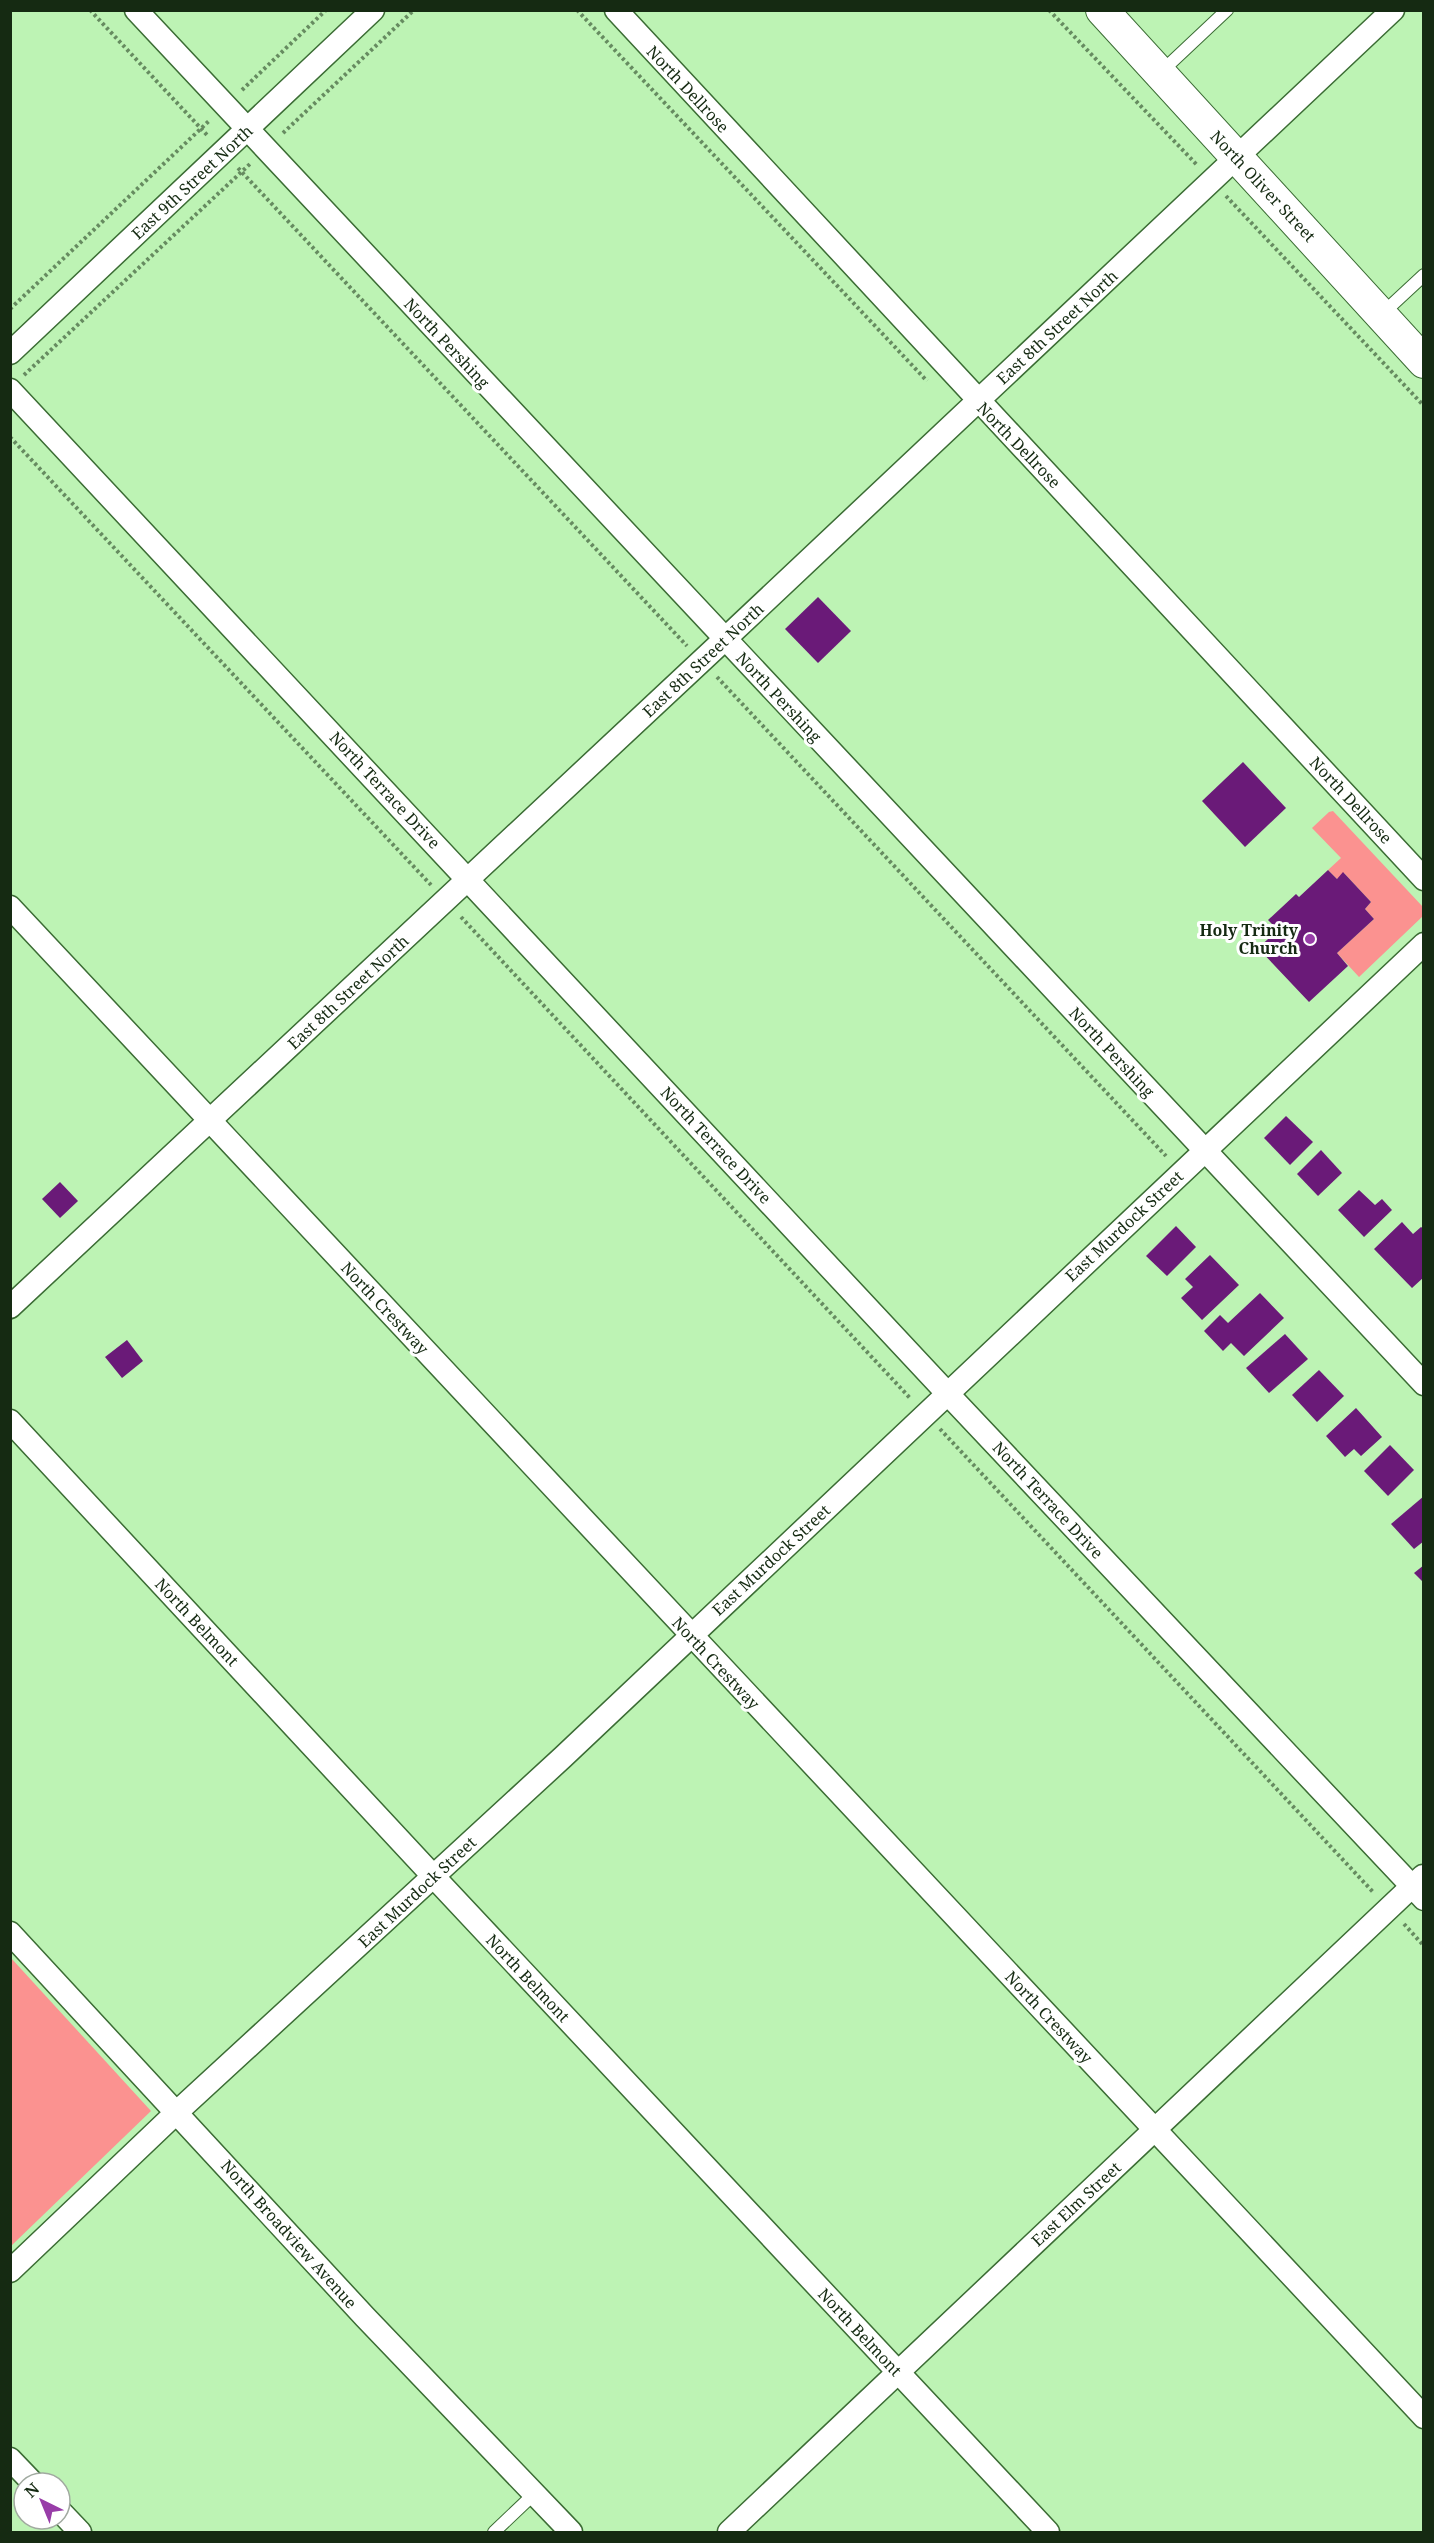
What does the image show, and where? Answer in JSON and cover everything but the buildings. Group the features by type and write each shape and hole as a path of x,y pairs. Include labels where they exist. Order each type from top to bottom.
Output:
{"main road":[{"name":"North Oliver Street","path":"1102,10 1381,315 1420,350"}],"street":[{"name":"North Pershing","path":"136,10 1424,1384"},
{"name":"East 9th Street North","path":"10,353 373,10"},
{"name":"North Dellrose","path":"616,10 1424,879"},
{"name":"East 8th Street North","path":"10,1307 702,661 1393,10"},
{"name":"North Terrace Drive","path":"14,386 947,1393 1420,1887"},
{"name":"North Crestway","path":"10,907 1424,2417"},
{"name":"East Murdock Street","path":"10,2271 177,2112 434,1877 691,1636 1424,944"},
{"name":"North Belmont","path":"10,1421 1048,2532"},
{"name":"East Elm Street","path":"729,2532 1389,1909 1420,1887"},
{"name":"North Broadview Avenue","path":"10,1933 365,2317 571,2532"},
{"path":"10,2459 22,2471"}],"lane":[{"path":"1160,74 1227,10"},
{"path":"1381,315 1424,275"},
{"path":"494,2532 534,2494"}],"path":[{"path":"90,10 1166,1156"},
{"path":"10,309 326,10"},
{"path":"14,386 414,10"},
{"path":"577,10 932,387"},
{"path":"1050,10 1424,406"},
{"path":"10,437 1424,1946"}],"shaded area":[{"path":"1333,811 1423,907 1423,916 1359,977 1337,953 1374,919 1365,909 1371,902 1344,873 1337,879 1328,870 1341,858 1312,828"},
{"path":"11,1958 151,2111 11,2246"}],"place":[{"name":"Holy Trinity Church","path":"1310,939"}]}
